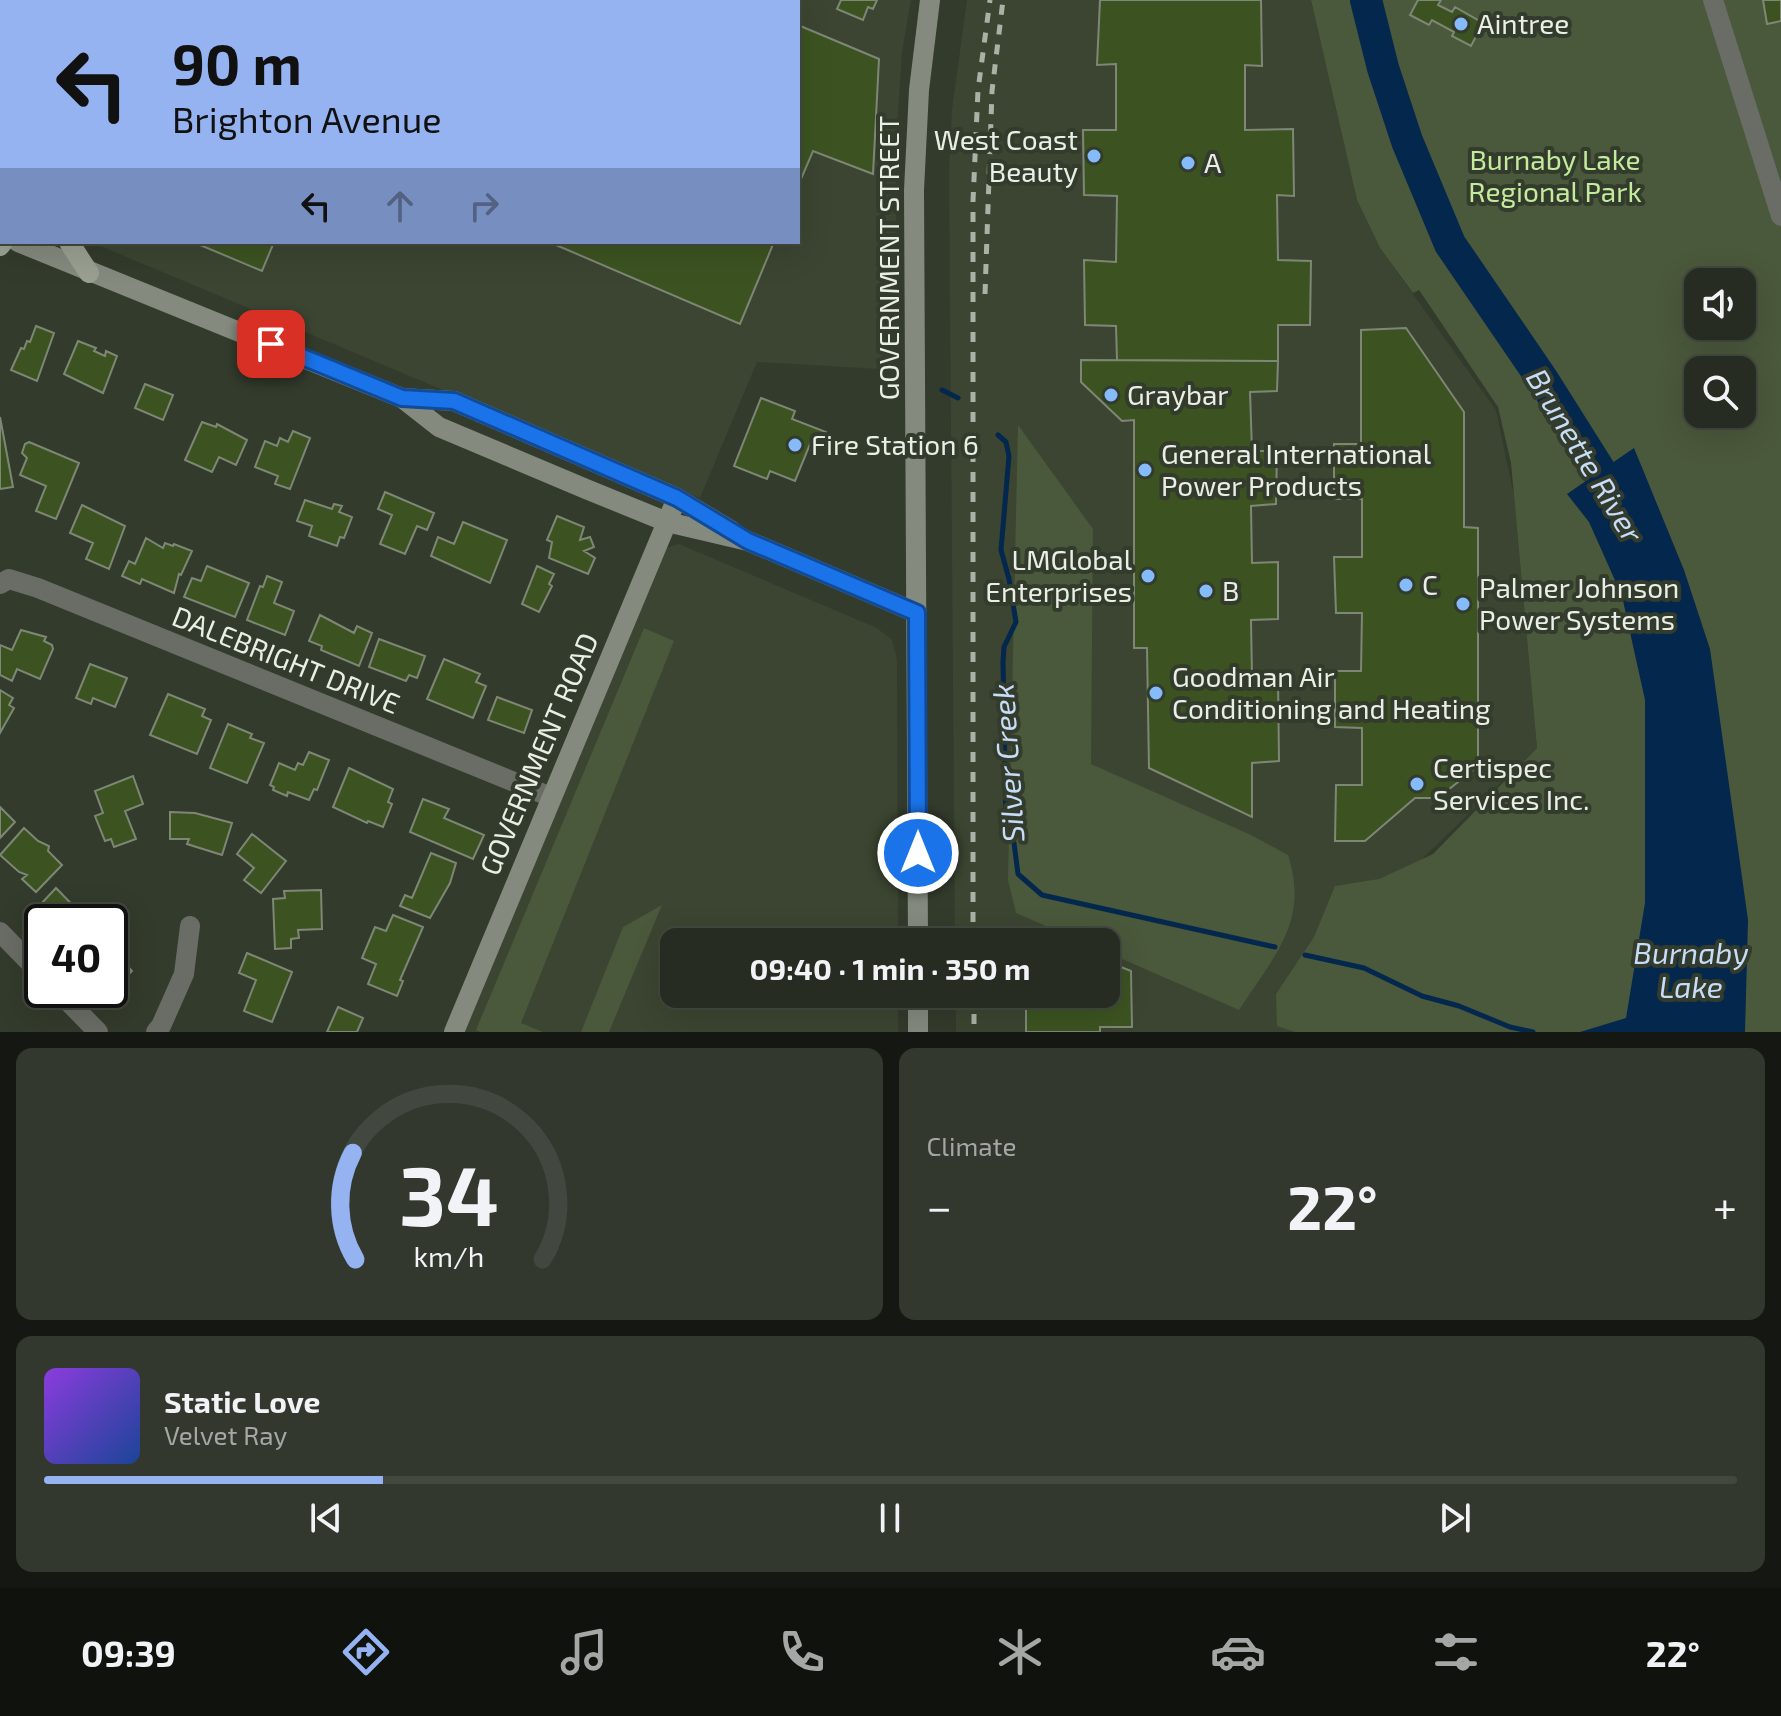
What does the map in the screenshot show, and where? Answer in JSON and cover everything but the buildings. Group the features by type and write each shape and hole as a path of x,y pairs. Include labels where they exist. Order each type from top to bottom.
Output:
{"main road":[{"path":"70,244 89,273"}],"street":[{"name":"GOVERNMENT STREET","path":"918,928 914,190 919,90 930,0"},
{"path":"1713,0 1781,216"},
{"path":"23,244 402,398 439,427 667,522 748,541"},
{"path":"402,398 454,401 677,498 748,541 917,613"},
{"name":"GOVERNMENT ROAD","path":"454,1032 677,498"},
{"name":"DALEBRIGHT DRIVE","path":"0,584 9,579 38,588 551,797"},
{"path":"156,1032 184,974 190,926"},
{"path":"0,932 24,957"},
{"path":"75,1008 98,1032"},
{"path":"918,1008 918,1032"}],"shaded area":[{"path":"800,0 911,0 902,52 896,145 897,370 757,362 700,498 96,244 800,244"},
{"path":"967,0 1311,0 1357,200 1380,248 1496,410 1514,496 1537,748 1364,915 1354,1032 956,1032 956,1008 1120,1008 1120,928 955,928 949,171 952,109"},
{"path":"679,544 877,628 892,640 897,659 898,928 660,928 660,1008 898,1008 898,1032 464,1032 665,548"}],"green space":[{"name":"Burnaby Lake Regional Park","path":"1311,0 1781,0 1781,1032 1295,1032 1277,1026 1276,994 1314,937 1335,886 1379,879 1433,854 1537,748 1511,463 1498,407 1419,290 1413,293 1380,248 1357,200"},
{"path":"1018,425 1093,529 1091,764 1251,835 1288,855 1294,879 1294,900 1284,938 1239,1010 1120,958 1120,928 1051,928 1016,913 1008,880"},
{"path":"644,628 674,641 521,1023 543,1032 480,1032 476,1030"},
{"path":"662,905 609,1032 581,1032 623,927"}],"water":[{"name":"Burnaby Lake","path":"1634,448 1684,570 1710,649 1748,920 1745,1032 1580,1032 1626,1018 1645,903 1645,700 1622,596 1589,522 1567,494"}],"waterway":[{"name":"Brunette River","path":"1366,0 1383,68 1407,141 1450,244 1543,380 1623,507"},
{"name":"Silver Creek","path":"942,390 958,398"},
{"name":"Silver Creek","path":"998,435 1006,442 1009,456 1001,550 1016,622 1004,647 1003,662 1006,826 1014,843 1018,874 1042,895 1275,947"},
{"name":"Silver Creek","path":"1305,955 1364,968 1422,996 1533,1032"}],"railway":[{"path":"973,928 973,201 978,90 990,0"},
{"path":"985,294 992,91 1003,0"},
{"path":"974,1008 974,1032"}],"place":[{"name":"Aintree","path":"1461,24"},
{"name":"West Coast Beauty","path":"1094,156"},
{"name":"A","path":"1188,163"},
{"name":"Graybar","path":"1111,395"},
{"name":"Fire Station 6","path":"795,445"},
{"name":"General International Power Products","path":"1145,470"},
{"name":"LMGlobal Enterprises","path":"1148,576"},
{"name":"C","path":"1406,585"},
{"name":"B","path":"1206,591"},
{"name":"Palmer Johnson Power Systems","path":"1463,604"},
{"name":"Goodman Air Conditioning and Heating","path":"1156,693"},
{"name":"Certispec Services Inc.","path":"1417,784"}],"route":[{"path":"271,344 402,398 454,401 677,498 748,541 917,613 918,853"}]}
